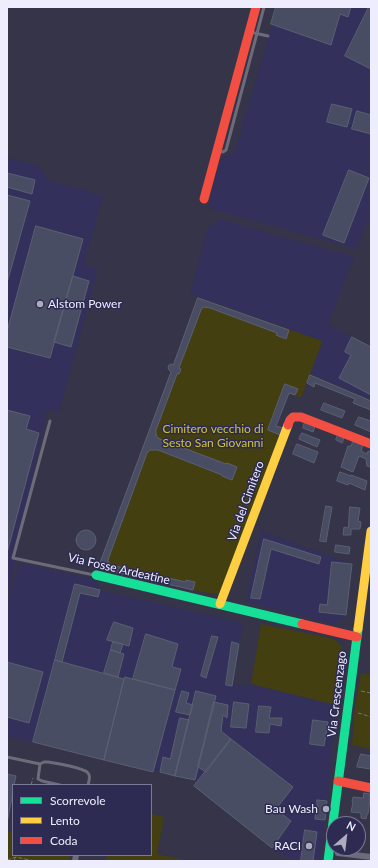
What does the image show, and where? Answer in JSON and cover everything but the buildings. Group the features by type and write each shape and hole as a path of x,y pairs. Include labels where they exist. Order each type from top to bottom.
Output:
{"street":[{"path":"204,199 253,32 256,7"},
{"name":"Via del Cimitero","path":"220,604 290,420 293,417 301,417 371,444"},
{"name":"Via Crescenzago","path":"328,861 371,531"},
{"name":"Via Fosse Ardeatine","path":"96,575 357,637"},
{"path":"338,781 371,788"}],"lane":[{"path":"264,7 253,32 268,36"},
{"name":"Via Fosse Ardeatine","path":"50,421 13,558 96,575"},
{"path":"7,758 40,764 48,762 86,770 90,775 88,784"},
{"path":"40,764 38,779 42,782 54,784"}],"path":[{"path":"361,691 371,693"},
{"path":"358,713 371,717"},
{"path":"7,860 16,858 34,861"}],"shaded area":[{"path":"276,7 371,7 371,224 367,222 356,249 208,208 219,163 223,158 235,151"},
{"path":"10,158 38,166 49,180 103,196 84,264 98,269 59,412 47,409 7,599 7,159"},
{"path":"218,219 354,257 328,324 371,347 371,399 311,374 323,341 190,294 209,224 216,226"},
{"path":"261,531 352,564 346,615 334,624 246,602"},
{"path":"19,563 94,579 100,590 243,623 232,686 251,684 336,705 321,861 293,861 272,848 194,786 195,780 160,772 153,772 7,736 7,606"}],"green space":[{"name":"Cimitero vecchio di Sesto San Giovanni","path":"198,298 322,341 301,398 289,393 276,426 283,428 220,595 98,568"},
{"path":"261,624 334,639 342,647 336,705 251,684"},
{"path":"361,673 371,675 371,749 352,745 355,707"},
{"path":"152,814 164,817 157,854 190,861 106,861 107,856 152,856"},
{"path":"7,831 12,832 12,856 70,856 69,861 7,861"}],"traffic: fast":[{"path":"96,575 302,624"},
{"path":"328,861 358,629"}],"traffic: slow":[{"path":"220,604 288,425"},
{"path":"358,629 371,531"}],"traffic: jam":[{"path":"204,199 256,7"},
{"path":"288,425 293,417 301,417 371,444"},
{"path":"302,624 357,637"},
{"path":"338,781 371,788"}],"place":[{"name":"Alstom Power","path":"40,304"},
{"name":"Bau Wash","path":"326,809"},
{"name":"RACI","path":"309,846"}]}
